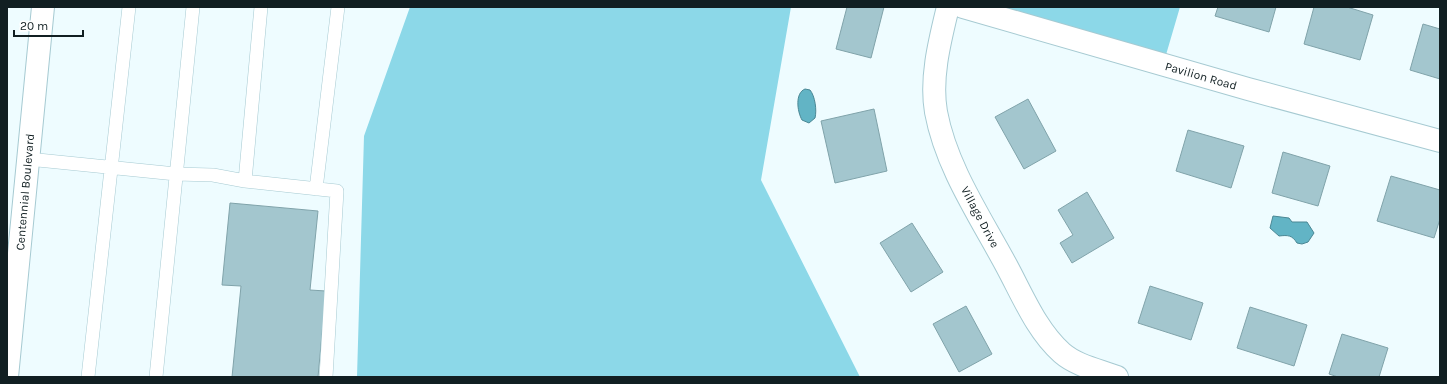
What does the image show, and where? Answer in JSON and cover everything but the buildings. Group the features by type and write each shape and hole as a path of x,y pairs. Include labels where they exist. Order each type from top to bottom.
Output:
{"street":[{"name":"Centennial Boulevard","path":"7,377 43,7"},
{"name":"Village Drive","path":"948,7 942,32 935,82 936,111 942,139 958,176 1042,331 1062,353 1072,359 1117,377"},
{"name":"Pavilion Road","path":"963,7 1248,89 1440,141"}],"lane":[{"path":"88,377 129,7"},
{"path":"156,377 193,7"},
{"path":"245,181 261,7"},
{"path":"316,189 338,7"},
{"path":"28,159 176,174 212,176 337,191 326,377"}],"shaded area":[{"path":"410,7 791,7 761,180 860,377 357,377 364,136"},
{"path":"962,7 1180,7 1163,65"},
{"path":"805,89 810,90 812,93 816,107 815,118 809,123 802,120 798,107 798,98"},
{"path":"1273,216 1289,218 1292,222 1307,222 1314,233 1308,242 1302,244 1297,243 1290,236 1279,236 1270,228"}]}
